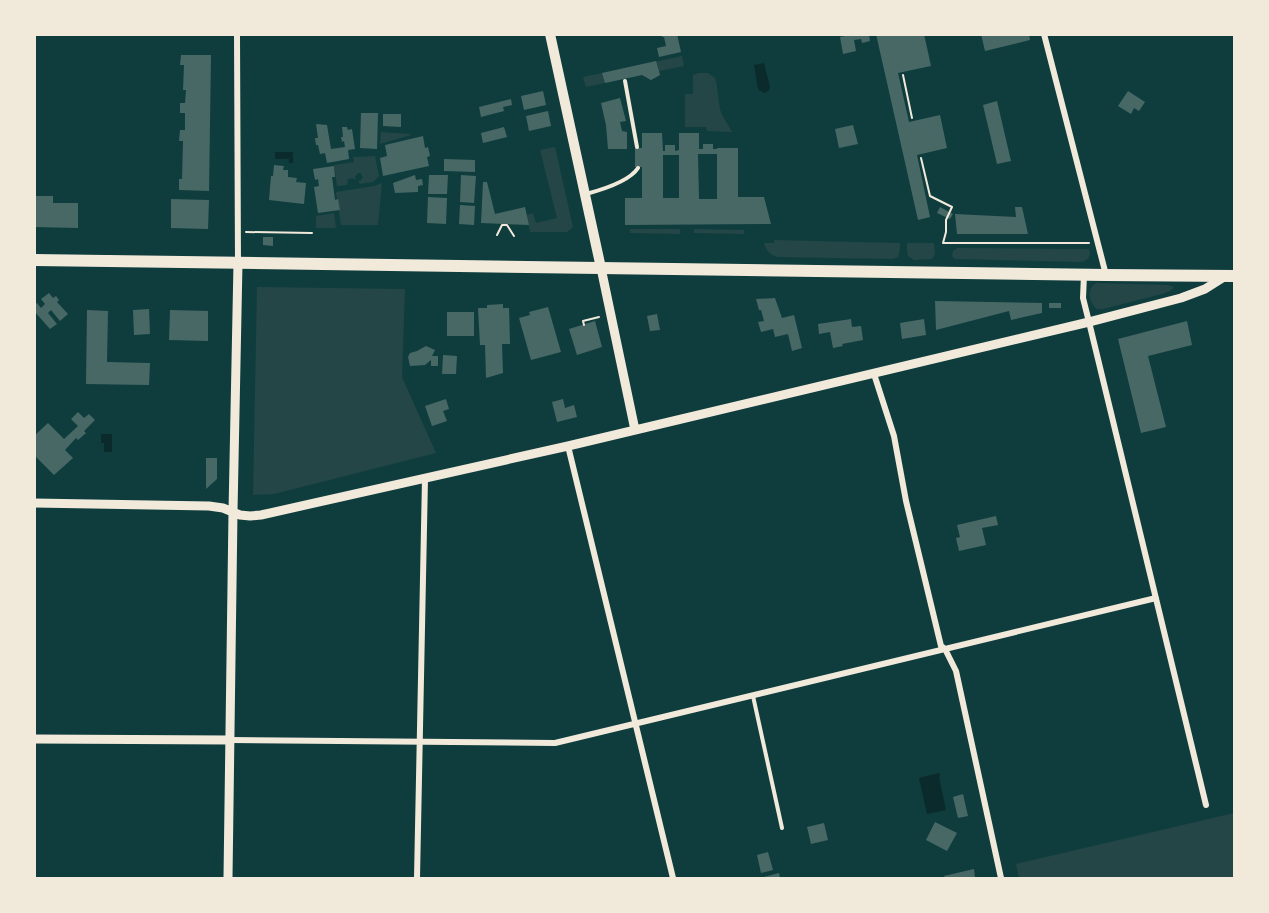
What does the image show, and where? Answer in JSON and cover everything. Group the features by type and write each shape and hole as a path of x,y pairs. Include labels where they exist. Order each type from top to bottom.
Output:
{"main road":[{"path":"550,34 601,268"},
{"path":"34,261 1230,276"}],"street":[{"path":"228,879 238,263 237,34"},
{"path":"1044,34 1106,275"},
{"path":"601,268 635,430"},
{"path":"1084,275 1083,298 1206,805"},
{"path":"34,503 209,506 223,508 240,515 261,515 568,446 1089,322 1181,298 1230,276"},
{"path":"874,374 894,436 906,501 941,646 945,649 956,671 1001,879"},
{"path":"568,446 673,879"},
{"path":"417,879 425,478"},
{"path":"34,739 555,742 1156,598"}],"lane":[{"path":"625,81 638,147"},
{"path":"585,195 615,184 635,173 638,168"},
{"path":"753,695 782,828"}],"path":[{"path":"903,75 912,118"},
{"path":"921,158 930,196 952,207 946,220 943,243 1098,243"},
{"path":"497,235 502,225 505,224 514,236"},
{"path":"238,232 312,233"},
{"path":"584,325 583,321 611,314"}],"shaded area":[{"path":"682,56 684,66 659,71 660,75 651,80 642,75 586,87 583,77"},
{"path":"764,63 770,87 765,93 758,89 754,65"},
{"path":"708,73 715,78 721,112 732,132 707,131 706,127 685,127 685,94 693,94 693,75"},
{"path":"381,132 410,134 411,135 380,144"},
{"path":"555,147 573,227 567,232 530,232 527,215 533,213 536,223 557,218 540,150"},
{"path":"275,152 293,152 293,163 289,163 289,159 275,159"},
{"path":"375,156 379,176 373,182 360,184 358,181 363,177 358,173 356,180 348,179 347,185 337,186 334,165 354,162 353,157"},
{"path":"382,183 378,225 341,225 336,192"},
{"path":"334,213 336,228 316,228 316,216"},
{"path":"630,229 680,229 680,234 630,233"},
{"path":"694,229 744,230 744,234 694,233"},
{"path":"774,240 900,243 900,249 898,257 893,259 777,257 768,252 764,243 774,243"},
{"path":"907,243 934,243 935,254 932,259 914,260 908,256"},
{"path":"957,248 1089,249 1090,254 1088,259 1082,262 955,259 952,256 953,251"},
{"path":"1096,283 1174,287 1162,294 1097,309 1090,296 1091,289"},
{"path":"257,287 405,289 402,377 436,453 274,494 253,495"},
{"path":"101,434 112,434 112,452 104,452"},
{"path":"939,773 946,810 927,814 919,778"},
{"path":"1234,813 1234,878 1019,878 1016,864"}],"building":[{"path":"661,34 677,34 681,52 659,57 657,48 666,46"},
{"path":"845,34 869,34 870,41 862,43 861,39 854,40 856,51 843,54 840,37"},
{"path":"876,34 924,34 931,66 898,73 909,122 940,115 947,148 917,155 930,217 918,220"},
{"path":"981,34 1029,34 1030,40 985,51"},
{"path":"181,55 211,55 209,191 179,190 179,179 182,179 183,141 179,141 180,130 185,130 185,113 180,113 180,103 185,103 186,90 183,90 184,65 180,65"},
{"path":"656,61 660,75 651,80 642,75 605,83 602,73"},
{"path":"543,91 546,105 524,110 521,96"},
{"path":"1128,91 1145,102 1139,111 1134,108 1131,114 1118,106"},
{"path":"620,98 626,121 620,122 622,131 627,132 627,149 608,149 601,103"},
{"path":"511,99 512,105 503,107 504,111 481,117 479,107"},
{"path":"997,101 1011,161 997,164 983,105"},
{"path":"548,111 551,126 529,131 526,116"},
{"path":"361,113 378,113 377,149 360,148"},
{"path":"383,114 401,114 401,127 383,126"},
{"path":"316,124 327,125 331,149 345,147 341,137 343,137 342,127 352,129 355,149 348,150 349,159 327,163 325,153 320,154 318,145 316,145 315,138 318,138"},
{"path":"853,125 858,144 839,148 835,129"},
{"path":"504,127 507,137 483,143 481,133"},
{"path":"642,133 662,133 663,151 665,151 665,145 675,145 675,151 679,150 679,133 699,133 699,149 703,149 703,144 713,144 713,149 738,148 738,197 764,197 771,224 625,225 625,198 642,198 642,167 635,167 635,148 642,148","holes":["698,154 717,154 717,199 699,199","663,155 679,155 679,198 663,198"]},
{"path":"423,136 425,148 428,147 430,156 427,157 429,166 383,176 380,158 387,156 385,145"},
{"path":"444,159 475,160 475,172 444,171"},
{"path":"274,165 284,166 283,170 288,170 288,177 297,178 296,182 306,183 304,204 269,200"},
{"path":"334,166 335,177 332,177 335,200 338,199 340,210 318,213 314,187 319,186 313,169"},
{"path":"415,175 416,180 422,179 423,185 418,186 418,192 395,193 393,183"},
{"path":"429,175 448,175 447,194 428,194"},
{"path":"461,175 476,176 474,203 460,202"},
{"path":"483,182 487,182 495,214 525,207 529,225 481,223"},
{"path":"34,196 53,196 53,203 78,203 78,228 34,227"},
{"path":"428,197 447,198 446,224 427,223"},
{"path":"171,199 209,200 208,229 171,228"},
{"path":"460,205 475,206 474,225 459,224"},
{"path":"940,207 953,214 950,219 937,213"},
{"path":"1015,207 1022,207 1028,234 957,234 955,214 1016,217"},
{"path":"263,237 273,237 273,246 263,245"},
{"path":"49,293 53,298 56,296 59,300 57,302 68,314 60,321 51,310 48,313 57,324 50,329 34,311 34,305 37,303 41,308 45,304 41,299"},
{"path":"775,298 782,318 794,315 802,348 792,351 788,334 775,337 773,329 761,332 758,322 764,321 756,299"},
{"path":"935,301 1042,303 1042,313 1011,320 1009,311 936,330"},
{"path":"1049,303 1061,303 1061,308 1049,308"},
{"path":"503,304 503,308 509,308 510,344 502,344 503,373 486,378 485,345 480,345 478,308"},
{"path":"548,307 561,352 531,360 519,318 530,315 529,312"},
{"path":"149,309 150,334 134,335 133,310"},
{"path":"87,310 108,311 107,362 150,363 149,385 86,384"},
{"path":"170,310 208,311 208,341 169,340"},
{"path":"447,312 474,312 474,336 447,336"},
{"path":"657,314 660,330 650,331 647,316"},
{"path":"851,319 852,327 861,326 863,340 833,348 830,332 819,334 818,324"},
{"path":"924,319 926,335 902,339 900,323"},
{"path":"595,321 602,347 577,355 569,329"},
{"path":"1187,321 1192,345 1148,356 1166,427 1141,433 1118,339"},
{"path":"426,346 435,350 432,356 438,356 438,366 431,366 431,360 425,365 410,366 408,357 410,353"},
{"path":"443,355 457,356 456,374 442,374"},
{"path":"446,399 449,409 443,411 447,421 432,426 425,406"},
{"path":"563,399 565,408 574,405 577,417 557,422 552,402"},
{"path":"78,412 84,418 89,414 95,420 84,431 86,433 78,440 76,438 65,450 73,458 54,475 34,455 34,436 48,423 64,439 78,426 71,419"},
{"path":"206,458 217,458 217,479 206,489"},
{"path":"996,516 998,525 982,528 986,545 959,551 956,538 960,537 957,525"},
{"path":"963,794 968,816 958,818 953,797"},
{"path":"935,822 957,833 947,851 926,840"},
{"path":"824,823 828,840 811,844 807,827"},
{"path":"768,852 773,870 761,873 757,855"},
{"path":"974,869 975,878 945,878 944,876"},
{"path":"779,873 780,878 760,878"}]}
